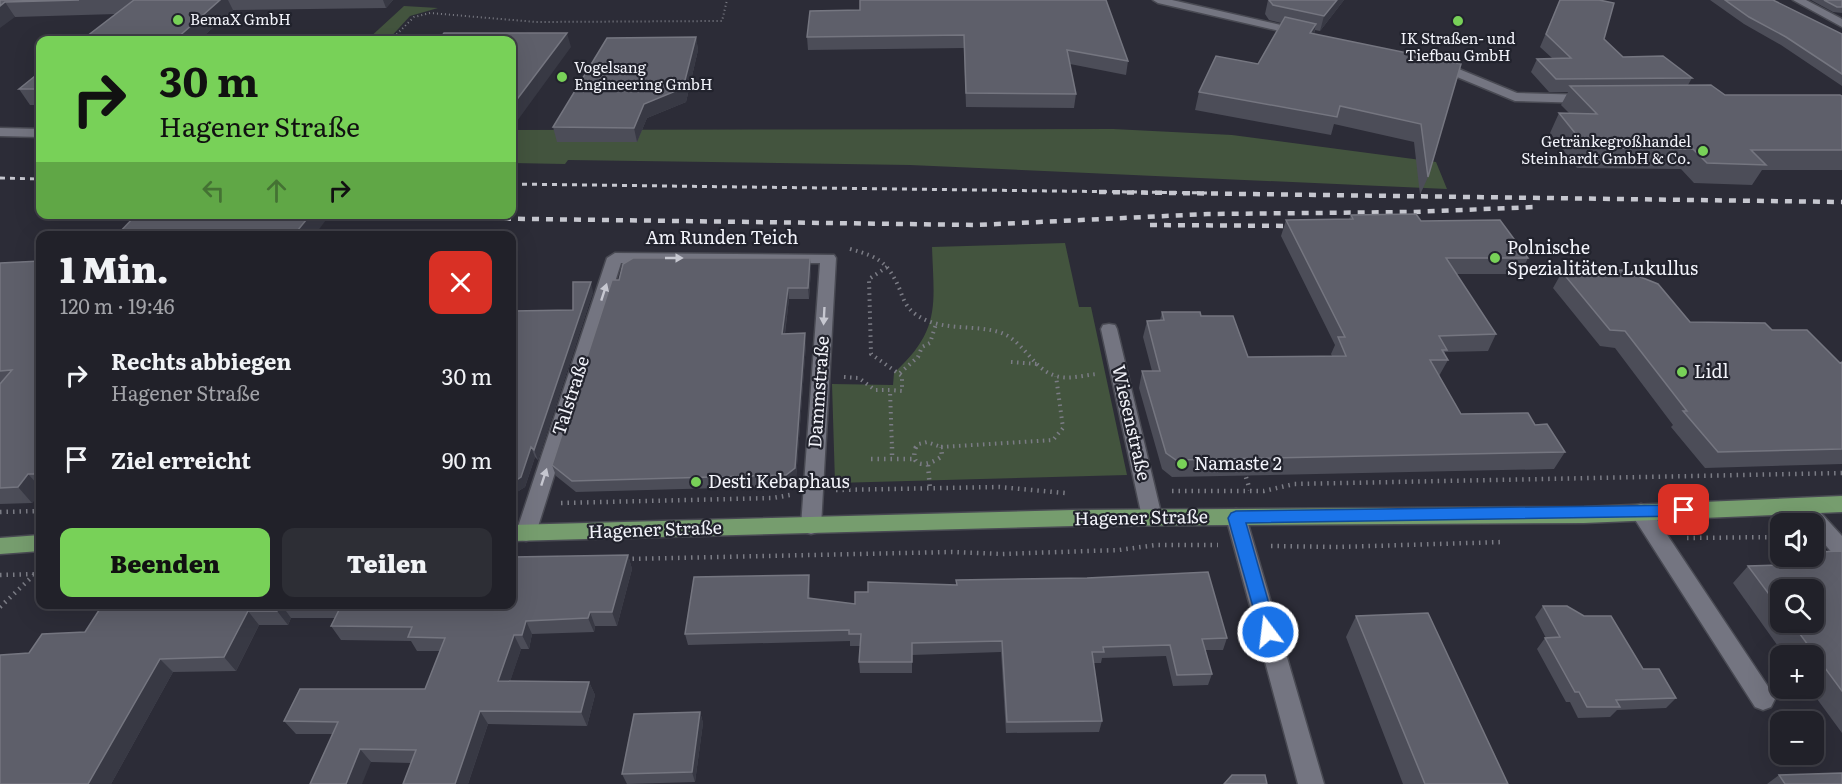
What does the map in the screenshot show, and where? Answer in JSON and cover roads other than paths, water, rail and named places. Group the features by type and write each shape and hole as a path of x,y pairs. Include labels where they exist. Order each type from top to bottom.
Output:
{"main road":[{"name":"Hagener Straße","path":"519,533 1152,517 1236,518 1641,512 1842,504"},
{"path":"0,546 36,543"}],"street":[{"path":"1158,0 1316,36"},
{"path":"1798,0 1842,24"},
{"path":"1424,61 1445,66 1494,90 1515,97 1596,99"},
{"path":"0,132 36,133"},
{"name":"Am Runden Teich","path":"615,258 828,258"},
{"name":"Talstraße","path":"519,533 535,504 615,258"},
{"name":"Dammstraße","path":"811,526 828,258"},
{"name":"Wiesenstraße","path":"1109,329 1152,517"},
{"path":"1803,506 1842,550"},
{"path":"1641,512 1763,699"},
{"path":"1236,518 1311,784"}],"railway":[{"path":"0,178 36,179"},
{"path":"516,184 1210,193"},
{"path":"1099,192 1842,202"},
{"path":"516,219 976,225 1208,214 1412,212 1535,207"},
{"path":"1150,225 1300,226"}],"place":[{"name":"BemaX GmbH","path":"178,20"},
{"name":"IK Straßen- und Tiefbau GmbH","path":"1458,21"},
{"name":"Vogelsang Engineering GmbH","path":"562,77"},
{"name":"Getränkegroßhandel Steinhardt GmbH & Co.","path":"1703,151"},
{"name":"Polnische Spezialitäten Lukullus","path":"1495,258"},
{"name":"Lidl","path":"1682,372"},
{"name":"Namaste 2","path":"1182,464"},
{"name":"Desti Kebaphaus","path":"696,482"}]}
